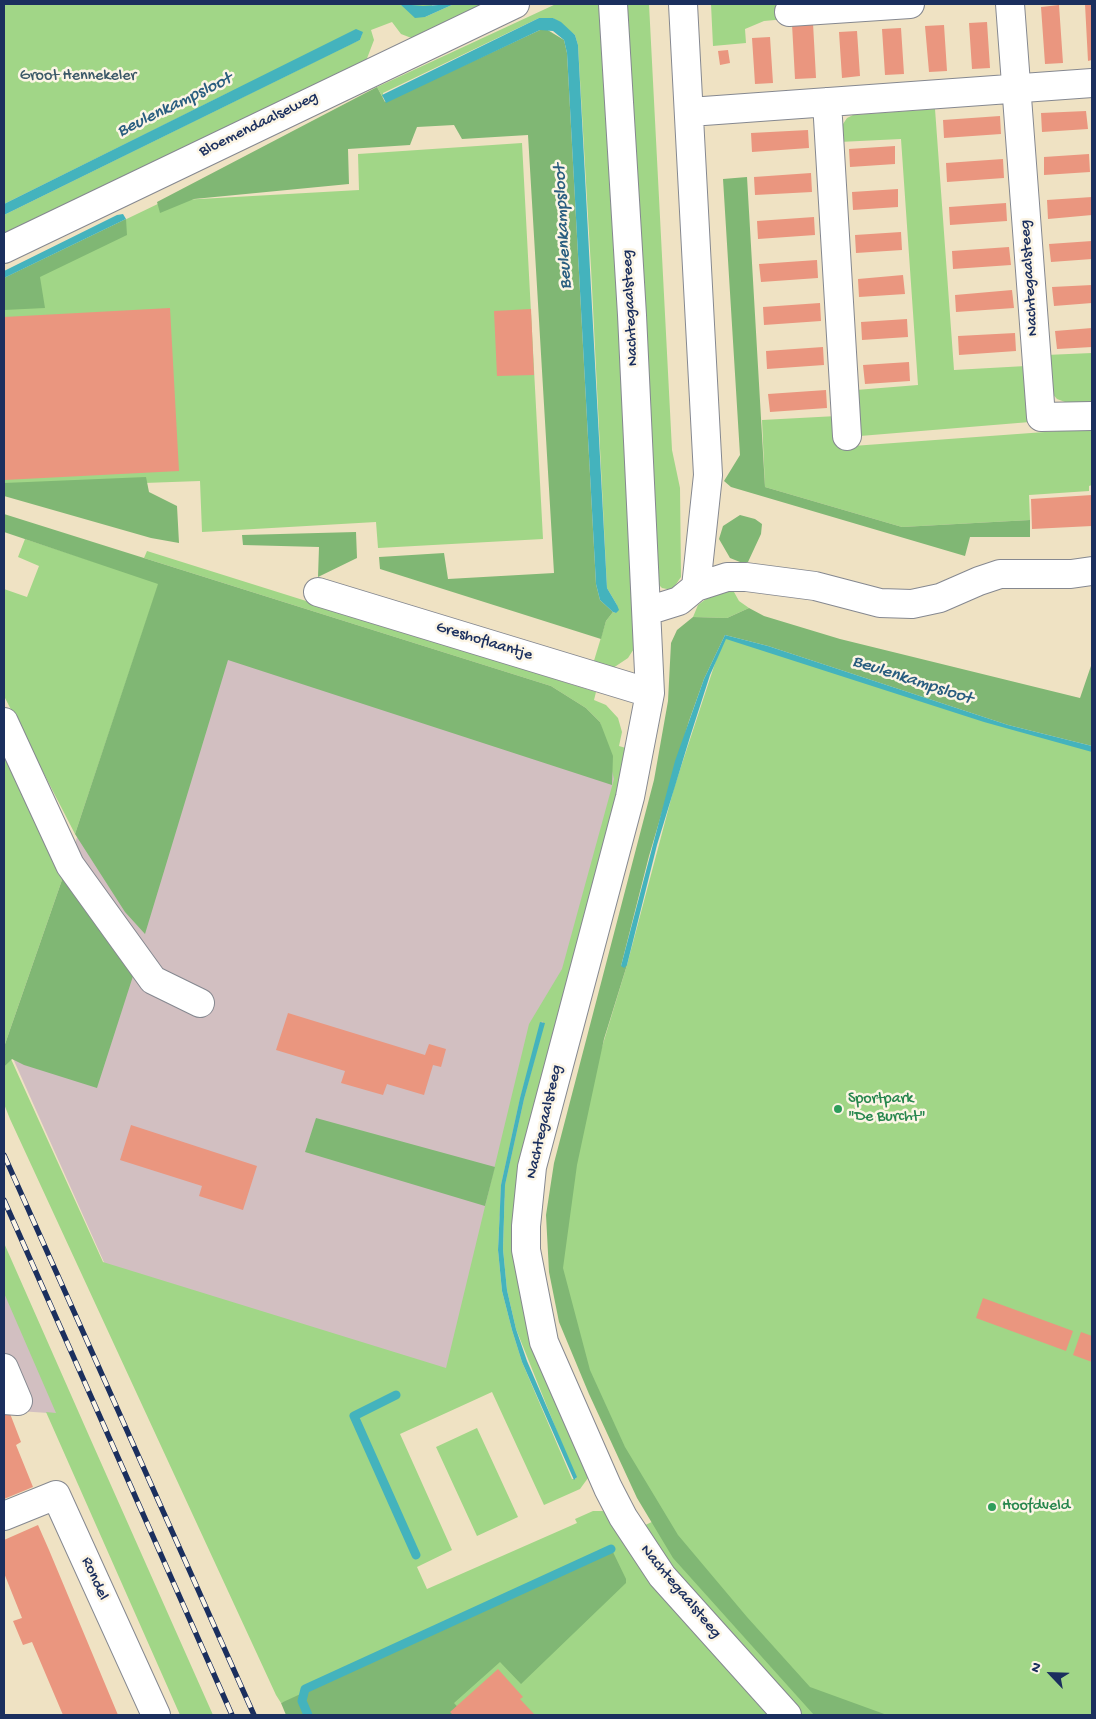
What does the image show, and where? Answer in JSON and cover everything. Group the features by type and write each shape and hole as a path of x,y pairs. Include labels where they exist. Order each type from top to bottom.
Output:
{"street":[{"name":"Bloemendaalseweg","path":"4,249 515,4"},
{"name":"Nachtegaalsteeg","path":"613,4 650,693 630,797 532,1167 526,1226 528,1266 544,1342 608,1488 623,1517 662,1576 787,1715"},
{"path":"683,4 708,475 696,587"},
{"path":"789,12 910,4"},
{"name":"Nachtegaalsteeg","path":"1010,4 1041,417 1092,416"},
{"path":"690,112 1092,83"},
{"path":"828,102 847,436"},
{"path":"647,612 679,600 696,587 728,577 746,577 815,586 880,603 912,604 940,598 1000,574 1071,574 1092,571"},
{"name":"Greshoflaantje","path":"318,592 650,693"},
{"path":"4,722 70,865 152,980 200,1003"},
{"path":"4,1368 18,1401 4,1400"},
{"name":"Rondel","path":"4,1516 56,1495 156,1715"}],"shaded area":[{"path":"162,585 629,755 454,1379 107,1269 7,1045"},
{"path":"4,1274 63,1414 4,1410"}],"green space":[{"name":"Groot Hennekeler","path":"4,4 433,4 425,17 454,4 487,4 414,39 401,34 392,22 371,30 374,40 366,61 4,234 4,215 360,40 362,34 228,93 4,204"},
{"path":"556,4 600,4 603,20 637,644 628,658 613,668 593,664 606,621 613,612 616,613 617,605 607,588 591,268 578,45 575,35 553,18 539,18 383,93 383,98 377,87"},
{"path":"624,4 649,4 672,450 680,488 681,577 672,590 662,588 658,584"},
{"path":"711,4 784,4 786,19 764,21 745,29 746,43 713,46"},
{"path":"546,29 564,40 567,53 596,584 600,600 613,612 606,621 601,639 380,569 379,557 444,553 448,579 554,573 528,135 462,139 454,125 417,127 410,145 348,149 349,184 194,199 160,213 157,202 377,87 385,102 540,30"},
{"path":"935,109 954,370 1026,366 1030,422 860,436 856,390 918,385 901,139 839,142 839,130 847,118 853,115"},
{"path":"522,143 543,539 378,548 376,522 202,532 200,481 4,488 4,278 164,201 359,190 358,154"},
{"path":"747,177 765,487 902,527 1030,520 1030,537 970,537 965,556 731,487 724,481 740,455 723,179"},
{"path":"126,219 127,235 40,277 45,308 4,310 4,278"},
{"path":"1092,353 1092,406 1057,399 1050,391 1046,355"},
{"path":"837,416 839,447 1086,429 1092,431 1092,485 1089,486 1089,491 1029,495 1030,520 902,527 765,487 762,420"},
{"path":"146,477 149,492 177,506 179,543 151,538 4,496 4,483"},
{"path":"4,514 551,686 586,708 600,722 613,756 612,785 228,660 145,934 125,912 75,834 158,584 4,532"},
{"path":"740,515 755,519 762,524 761,534 748,562 740,562 730,558 719,539 723,526"},
{"path":"356,532 357,558 318,577 319,547 243,545 242,535"},
{"path":"25,539 159,583 75,834 4,696 4,589 27,597 39,566 18,557"},
{"name":"Sportpark \"De Burcht\"","path":"147,551 596,692 594,700 606,705 618,718 622,732 619,746 629,749 520,1175 588,1478 580,1489 544,1505 492,1392 400,1434 452,1550 417,1567 427,1589 577,1523 575,1519 593,1511 603,1511 610,1517 622,1536 656,1520 577,1357 555,1262 562,1178 627,965 674,788 722,642 728,637 1058,741 1092,749 1092,1715 290,1715 284,1702 281,1703 276,1695 10,1119 4,1104 4,1067 11,1059 103,1262 446,1368 529,1024 562,969 614,779 600,722 586,708 551,686 144,558","holes":["542,1021 544,1024 524,1099 505,1185 503,1249 507,1290 516,1329 576,1479 572,1479 522,1362 502,1291 498,1250 501,1185 520,1098"]},
{"path":"727,591 734,592 739,601 749,608 727,618 693,617 698,605 706,599"},
{"path":"749,608 764,616 840,639 1080,698 1092,663 1092,746 1008,725 768,646 725,635 704,679 689,721 649,856 621,966 627,965 604,1039 577,1165 563,1268 590,1370 625,1447 678,1535 747,1617 810,1687 887,1715 814,1715 673,1558 637,1498 589,1394 559,1322 549,1272 546,1215 554,1163 654,780 668,701 671,643 677,630 693,617 727,618"},
{"path":"4,751 63,877 4,1047"},
{"path":"63,877 134,973 97,1088 24,1065 12,1059 4,1067 4,1047"},
{"path":"316,1118 495,1167 485,1206 305,1152"},
{"path":"4,1243 213,1715 180,1715 46,1412 56,1413 4,1293"},
{"path":"477,1428 518,1517 477,1536 436,1447"},
{"path":"612,1550 626,1579 626,1583 521,1684 500,1662 454,1703 465,1715 286,1715 281,1703"}],"water":[{"path":"400,4 423,6 454,4 425,17 415,18"},
{"path":"539,18 553,18 561,22 575,35 578,45 607,588 619,610 616,613 600,600 596,584 567,53 564,40 553,31 540,30 386,103 382,95"},
{"path":"356,29 363,32 360,40 4,215 4,204"},
{"path":"123,214 126,219 4,278 4,271 117,215"},
{"path":"725,635 768,646 1008,725 1092,746 1092,752 984,722 726,639 710,675 690,737 657,845 627,965 624,968 621,966 675,761 704,679"},
{"path":"540,1022 545,1023 524,1099 505,1185 503,1249 507,1290 516,1329 527,1361 577,1477 574,1480 522,1362 502,1291 498,1250 501,1185 520,1098"}],"building":[{"path":"1085,4 1092,4 1092,60 1088,61"},
{"path":"1059,5 1063,63 1045,64 1041,7"},
{"path":"987,22 990,68 972,69 969,23"},
{"path":"813,23 816,78 795,79 792,24"},
{"path":"944,25 947,71 929,72 925,26"},
{"path":"901,28 904,74 885,75 882,29"},
{"path":"857,31 860,76 842,78 839,32"},
{"path":"770,37 773,83 755,84 752,38"},
{"path":"728,50 730,63 720,65 718,51"},
{"path":"1086,111 1088,129 1042,132 1041,113"},
{"path":"1000,116 1001,134 944,138 943,120"},
{"path":"808,130 809,148 752,152 751,133"},
{"path":"895,146 895,164 850,167 849,149"},
{"path":"1089,154 1090,172 1044,175 1044,157"},
{"path":"1003,159 1004,178 947,182 946,163"},
{"path":"811,173 812,192 755,195 754,177"},
{"path":"898,189 898,207 853,210 852,192"},
{"path":"1092,197 1092,215 1048,219 1047,200"},
{"path":"1006,203 1007,221 950,225 949,207"},
{"path":"814,217 815,235 758,239 757,221"},
{"path":"901,232 902,250 856,253 855,235"},
{"path":"1092,241 1092,259 1051,262 1049,244"},
{"path":"1009,247 1011,265 953,269 952,251"},
{"path":"817,260 818,278 761,282 759,264"},
{"path":"903,275 905,294 859,297 858,279"},
{"path":"1092,285 1092,303 1054,306 1052,287"},
{"path":"1012,290 1014,308 956,312 955,295"},
{"path":"820,303 821,321 764,325 763,307"},
{"path":"170,308 179,471 4,480 4,317"},
{"path":"531,309 534,375 497,376 494,311"},
{"path":"907,319 908,337 862,340 861,322"},
{"path":"1092,328 1092,347 1057,349 1055,331"},
{"path":"1015,333 1016,351 959,355 958,336"},
{"path":"823,347 824,365 767,369 766,351"},
{"path":"909,362 910,381 865,384 863,365"},
{"path":"826,390 827,408 770,412 768,394"},
{"path":"1092,495 1092,526 1032,529 1031,499"},
{"path":"288,1013 425,1055 429,1044 446,1049 441,1067 433,1065 424,1095 387,1084 383,1095 341,1083 345,1071 276,1050"},
{"path":"131,1125 257,1166 243,1210 199,1196 202,1186 120,1160"},
{"path":"983,1298 1073,1331 1066,1351 976,1318"},
{"path":"1081,1332 1092,1336 1092,1362 1073,1355"},
{"path":"4,1411 9,1411 21,1442 16,1445 33,1487 4,1499"},
{"path":"38,1525 118,1715 63,1715 32,1642 23,1645 13,1621 22,1618 4,1573 4,1540"},
{"path":"498,1669 523,1697 520,1699 535,1715 453,1715 450,1712"}],"waterway":[{"path":"396,1395 354,1416 416,1555"},
{"path":"308,1715 302,1701 305,1689 611,1549"}],"railway":[{"path":"4,1155 254,1715"},
{"path":"4,1200 232,1715"}],"place":[{"name":"Sportpark \"De Burcht\"","path":"838,1109"},
{"name":"Hoofdveld","path":"992,1507"}],"water label":[{"name":"Beulenkampsloot","path":"175,106"},
{"name":"Beulenkampsloot","path":"564,227"},
{"name":"Beulenkampsloot","path":"912,681"}]}
